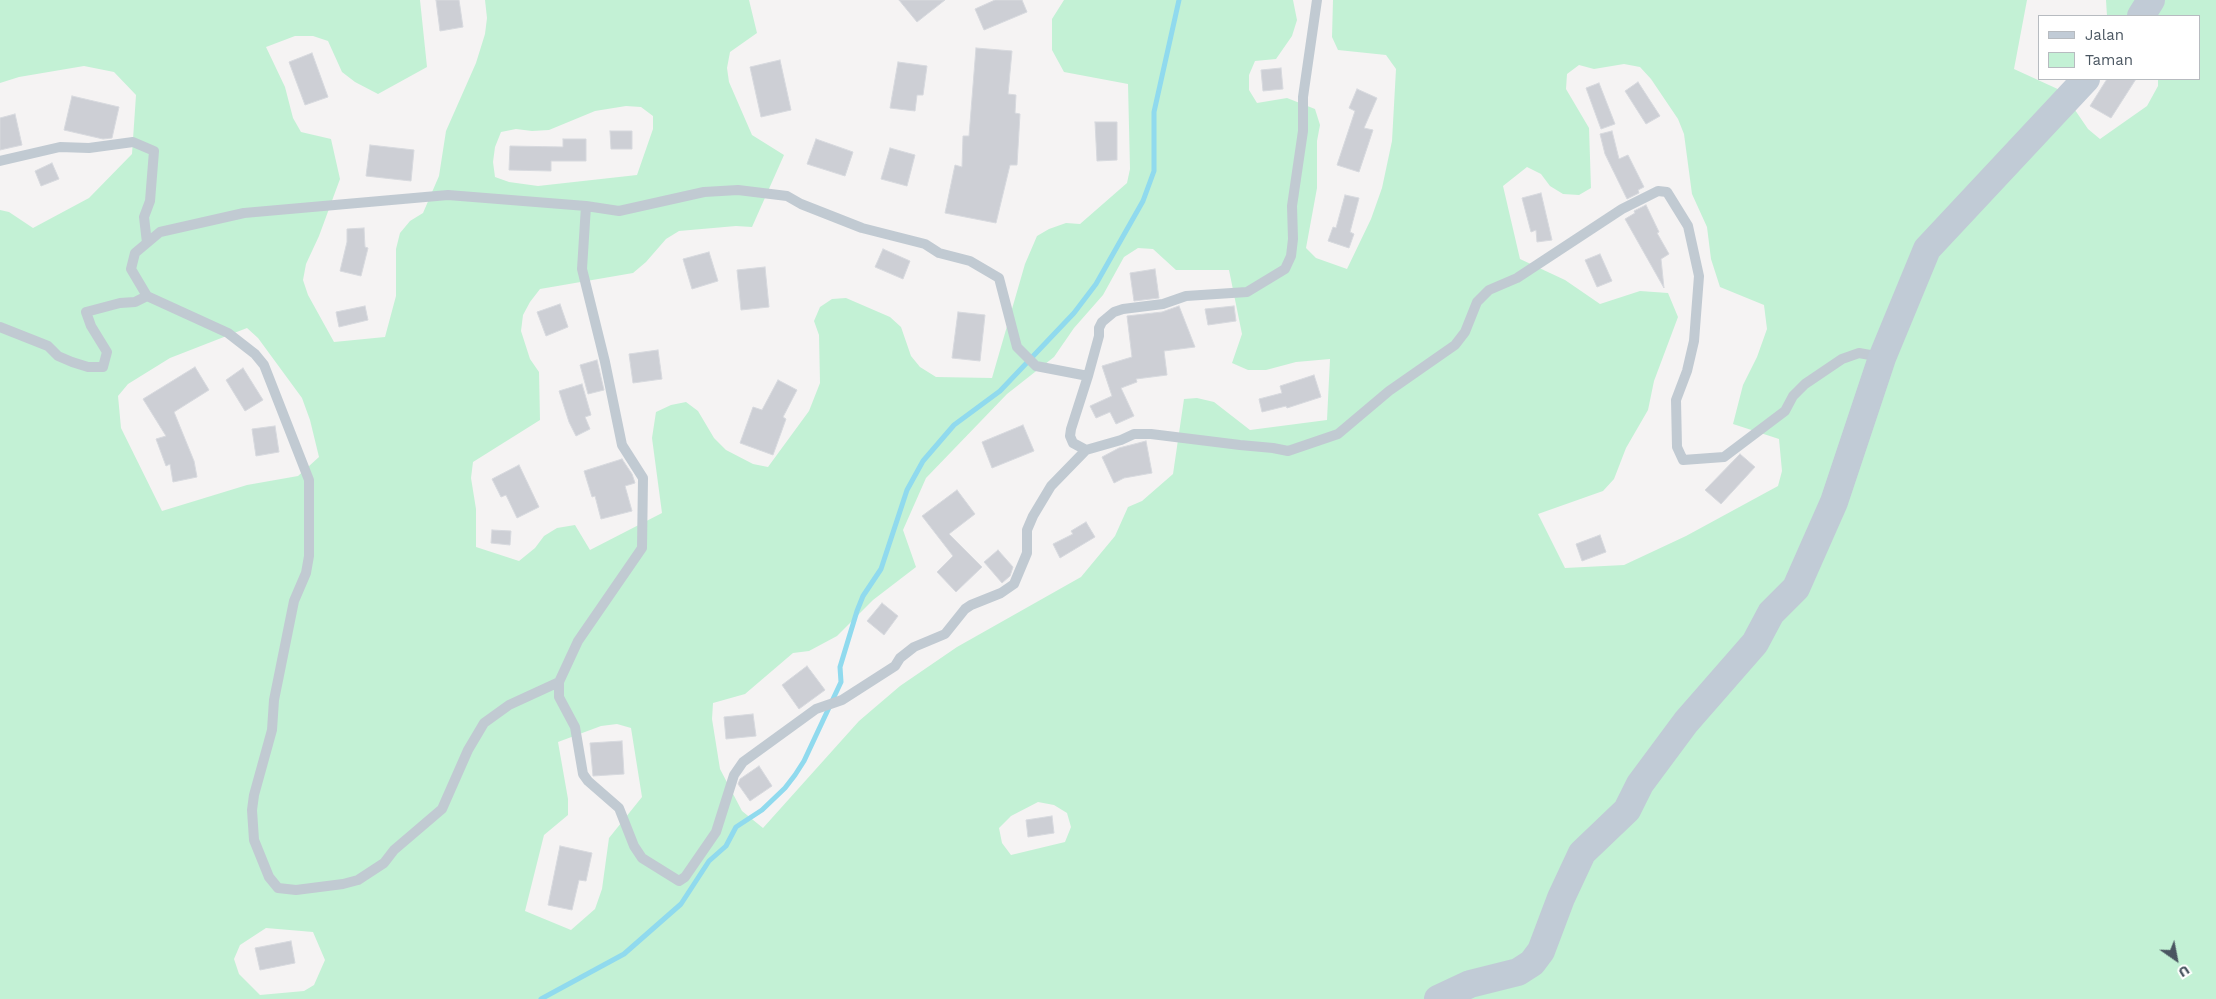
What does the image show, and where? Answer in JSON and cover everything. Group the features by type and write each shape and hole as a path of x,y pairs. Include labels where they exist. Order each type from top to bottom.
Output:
{"street":[{"path":"2142,15 2151,0"},
{"path":"1438,999 1470,984 1518,972 1532,963 1541,951 1560,898 1582,852 1627,810 1640,784 1686,722 1755,643 1771,613 1796,588 1834,502 1882,358 1927,249 2085,80"}],"lane":[{"path":"1086,450 1073,443 1070,436 1102,322 1114,312 1123,309 1163,304 1186,296 1247,292 1285,270 1291,256 1293,239 1292,206 1303,131 1303,97 1317,0"},
{"path":"0,162 60,147 89,148 133,142 154,151 150,201 144,217 147,243"},
{"path":"559,682 508,705 484,724 468,750 442,809 394,850 384,863 358,880 343,884 296,890 278,888 269,877 254,840 252,810 254,795 272,730 274,700 294,601 306,572 309,556 309,480 264,365 255,354 228,333 147,296 131,269 134,253 160,232 244,214 448,195 586,206 619,211 704,192 738,190 787,196 801,204 862,228 925,244 939,253 970,261 999,278 1016,347 1036,366 1088,376"},
{"path":"586,206 582,269 605,362 622,445 643,478 642,548 578,641 559,682 560,697 574,727 583,774 588,781 619,808 634,846 642,858 679,881 685,877 716,832 738,768 816,709 842,700 895,666 900,658 914,648 945,634 965,609 1001,593 1014,584 1027,553 1027,530 1033,516 1051,486 1086,450 1121,440 1134,434 1288,451 1338,434 1388,391 1455,345 1466,332 1478,302 1489,290 1517,278 1622,209 1658,191 1667,192 1688,226 1699,276 1694,341 1689,363 1676,400 1677,447 1683,460 1724,457 1785,411 1793,396 1806,384 1842,359 1859,353 1882,358"},
{"path":"0,327 48,346 58,356 72,362 88,367 104,367 107,352 91,326 86,312 120,303 135,302 147,296"}],"green space":[{"path":"0,0 420,0 427,67 378,94 355,82 342,72 328,41 313,36 295,36 266,47 285,87 293,118 301,132 331,139 340,179 319,236 306,264 303,280 308,295 334,342 385,337 396,296 396,249 400,233 410,221 423,213 439,176 446,131 476,63 485,34 487,18 485,0 749,0 757,33 730,52 727,68 729,82 752,135 784,155 752,227 736,226 679,231 666,239 646,262 633,273 540,289 530,302 523,315 521,331 530,359 539,372 540,420 473,462 471,478 476,509 476,547 519,561 535,548 544,536 557,528 575,525 590,550 662,513 652,438 656,412 671,405 686,402 698,411 714,438 726,450 753,464 768,467 809,411 820,383 819,335 814,321 820,307 832,299 846,298 890,317 901,327 911,356 920,367 936,377 992,378 1025,264 1037,236 1066,223 1080,224 1127,183 1130,169 1128,84 1064,72 1052,50 1052,19 1064,0 1293,0 1297,20 1292,36 1276,59 1255,61 1249,75 1249,90 1257,103 1287,98 1315,109 1320,125 1317,141 1317,188 1306,248 1316,258 1347,269 1371,219 1382,188 1392,141 1396,69 1386,55 1338,50 1332,37 1333,0 2027,0 2014,69 2062,91 2088,129 2100,139 2147,106 2158,86 2158,80 2201,80 2201,15 2107,15 2106,0 2216,0 2216,999 0,999 0,210 9,212 33,228 89,198 132,154 136,95 114,72 84,66 19,77 0,83","holes":["1624,64 1640,67 1651,79 1678,119 1684,134 1692,194 1707,227 1711,259 1720,287 1764,305 1767,329 1757,357 1743,385 1733,424 1779,439 1782,471 1778,486 1686,536 1624,565 1565,568 1538,514 1603,491 1614,479 1626,448 1648,410 1654,381 1678,317 1668,293 1640,291 1600,304 1565,280 1520,259 1503,186 1527,167 1541,174 1550,186 1563,194 1579,195 1591,188 1589,128 1566,89 1567,74 1579,65 1594,69","626,106 641,107 653,116 653,129 637,175 538,186 509,182 495,177 493,162 495,147 501,132 516,129 532,131 549,130 595,111","1138,248 1153,249 1176,270 1229,270 1242,334 1232,363 1248,370 1266,370 1296,362 1330,359 1327,420 1250,430 1214,402 1197,398 1184,399 1173,474 1142,501 1128,507 1115,536 1081,577 957,647 900,686 859,721 763,828 742,811 720,769 712,719 713,703 745,694 793,653 809,651 837,636 873,600 916,567 903,530 926,478 1007,394 1054,357 1074,328 1103,295 1124,257","247,328 258,338 302,398 310,420 319,457 298,476 247,485 162,511 121,428 118,396 128,384 170,358","617,724 631,728 642,797 609,838 602,889 595,909 571,930 525,911 544,835 568,815 568,799 558,742 601,726","1038,802 1054,805 1067,813 1071,827 1065,842 1011,855 1002,843 999,828 1011,816","266,928 313,932 325,960 314,985 304,991 260,995 239,974 234,959 240,945"]}],"building":[{"path":"436,0 459,0 463,27 440,31"},
{"path":"899,0 945,0 917,22"},
{"path":"995,0 1022,0 1027,12 984,30 975,9"},
{"path":"976,48 1012,51 1008,94 1016,95 1015,113 1020,114 1017,165 1010,165 996,223 945,213 955,165 962,167 963,136 969,136"},
{"path":"312,53 328,97 305,105 289,62"},
{"path":"780,60 791,110 761,117 750,67"},
{"path":"898,62 927,66 923,95 917,95 915,111 890,108"},
{"path":"1281,68 1283,89 1263,91 1261,70"},
{"path":"2106,80 2135,80 2111,118 2090,106"},
{"path":"1638,82 1660,116 1646,124 1625,91"},
{"path":"1599,83 1615,124 1601,129 1586,88"},
{"path":"1357,89 1377,98 1364,128 1373,130 1359,172 1337,165 1355,111 1349,108"},
{"path":"72,96 119,107 112,138 103,139 64,130"},
{"path":"15,114 22,145 0,150 0,118"},
{"path":"1095,122 1117,122 1117,160 1097,161"},
{"path":"610,131 632,131 632,149 611,149"},
{"path":"1612,131 1619,159 1628,155 1644,187 1638,190 1639,193 1627,199 1605,154 1600,134"},
{"path":"563,139 586,139 586,161 551,161 551,171 509,170 510,146 563,147"},
{"path":"816,139 853,152 845,176 807,164"},
{"path":"370,145 414,150 411,181 366,176"},
{"path":"890,148 915,155 907,186 881,179"},
{"path":"52,163 59,179 41,186 35,171"},
{"path":"1541,193 1552,240 1537,242 1536,230 1531,232 1522,198"},
{"path":"1345,195 1359,198 1350,232 1354,234 1349,248 1328,241 1333,227 1336,228"},
{"path":"1646,205 1659,232 1657,233 1669,254 1661,259 1664,288 1625,219 1635,213 1634,211"},
{"path":"364,228 365,247 368,248 361,276 340,271 347,242 347,229"},
{"path":"883,249 910,261 903,279 875,267"},
{"path":"709,252 718,281 692,289 683,259"},
{"path":"1600,254 1612,281 1597,287 1585,260"},
{"path":"765,267 769,307 741,310 737,270"},
{"path":"1155,269 1159,298 1134,301 1130,273"},
{"path":"560,304 568,327 546,336 537,312"},
{"path":"365,306 368,320 339,327 336,312"},
{"path":"1179,306 1195,347 1164,351 1167,375 1136,379 1137,382 1121,388 1134,416 1116,424 1110,412 1096,418 1090,406 1112,396 1102,366 1132,357 1127,316 1162,312"},
{"path":"1234,306 1236,321 1208,325 1205,309"},
{"path":"958,312 985,315 980,361 952,358"},
{"path":"658,350 662,379 633,383 629,354"},
{"path":"597,360 604,390 588,394 580,365"},
{"path":"195,367 209,390 174,412 194,461 197,477 173,482 170,464 166,466 156,439 166,436 143,399"},
{"path":"243,368 263,400 245,411 226,380"},
{"path":"1314,375 1321,397 1287,408 1286,406 1262,412 1259,399 1282,393 1280,386"},
{"path":"778,380 797,390 783,417 786,419 773,455 740,443 753,407 762,410"},
{"path":"582,384 591,415 585,417 590,429 576,436 569,422 559,391"},
{"path":"1023,425 1034,451 992,468 982,442"},
{"path":"275,426 279,452 256,456 252,429"},
{"path":"1146,441 1152,473 1124,478 1114,483 1102,457 1119,448"},
{"path":"1740,454 1755,467 1721,504 1705,490"},
{"path":"622,459 632,474 635,483 625,486 632,511 601,519 595,496 592,497 584,471"},
{"path":"519,465 539,507 517,518 506,495 501,497 492,479"},
{"path":"957,490 975,514 949,534 982,567 956,592 937,572 953,556 922,516"},
{"path":"1086,522 1095,537 1060,558 1053,544 1073,534 1071,531"},
{"path":"492,530 511,531 510,545 491,543"},
{"path":"1600,535 1606,552 1582,561 1576,544"},
{"path":"998,550 1013,567 1010,576 1002,583 984,562"},
{"path":"882,603 898,616 884,635 867,621"},
{"path":"807,666 825,690 799,709 782,685"},
{"path":"753,714 756,736 726,739 724,717"},
{"path":"622,741 624,774 593,776 590,743"},
{"path":"759,766 772,786 750,801 738,784 740,779"},
{"path":"1052,816 1054,833 1028,837 1026,820"},
{"path":"560,846 592,853 586,881 579,880 572,910 548,905"},
{"path":"291,941 295,963 260,970 255,948"}],"waterway":[{"path":"541,999 624,954 681,904 709,861 726,846 736,827 762,810 785,788 804,761 841,682 840,667 857,611 863,596 881,569 907,490 923,461 954,425 1000,391 1074,313 1096,284 1143,201 1154,171 1154,112 1179,0"}]}
